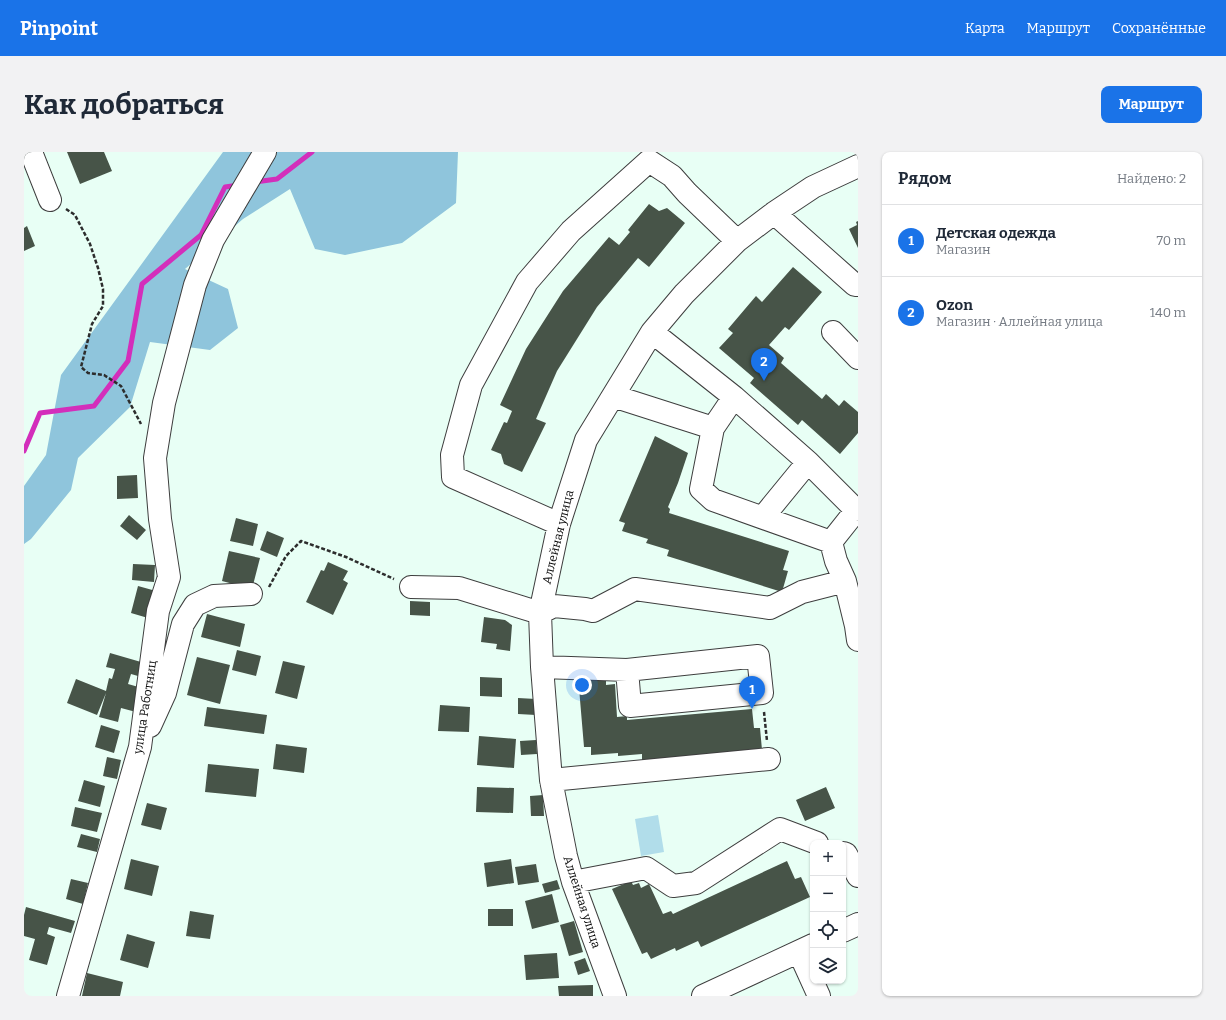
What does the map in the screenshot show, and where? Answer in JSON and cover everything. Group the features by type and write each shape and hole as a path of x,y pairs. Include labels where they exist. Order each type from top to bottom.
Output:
{"street":[{"path":"30,152 50,200"},
{"name":"улица Работниц","path":"68,996 140,747 158,611 169,577 160,519 155,458 164,403 195,285 214,240 265,152"},
{"path":"559,524 453,477 452,455 470,385 527,282 571,231 650,161 672,176 687,193 738,241"},
{"name":"Аллейная улица","path":"615,996 573,882 566,856 551,780 542,667 540,614 559,524 586,440 652,332 684,294 738,241 774,213 813,187 858,166"},
{"path":"774,213 855,286 858,285"},
{"path":"652,332 734,398 808,462 857,509 831,542"},
{"path":"833,332 858,358"},
{"path":"613,396 713,428"},
{"path":"734,398 713,428 701,489 713,500 831,542"},
{"path":"763,517 808,462"},
{"path":"831,542 836,561 845,581 858,640"},
{"path":"411,587 459,588 540,614 554,606 593,611 635,589 770,608 802,592 845,581"},
{"path":"140,747 165,693 183,624 195,605 214,596 251,594"},
{"path":"542,667 627,670 758,656 762,693 630,706 627,670"},
{"path":"551,780 769,760"},
{"path":"573,882 646,868 673,886 696,883 780,829 810,840"},
{"path":"846,854 858,876"},
{"path":"846,930 858,924"},
{"path":"703,996 806,948 819,996"}],"path":[{"path":"50,200 75,215 90,244 103,289 102,306 92,324 82,367 88,373 104,375 121,386 142,426"},
{"path":"251,594 266,592 286,556 301,541 346,557 411,587"},
{"path":"762,693 769,760"}],"shaded area":[{"path":"223,152 458,152 456,203 402,243 345,255 315,249 290,189 243,219 185,269 228,289 238,328 210,350 150,342 130,407 78,458 71,490 31,539 24,544 24,486 46,455 61,375"},
{"path":"658,815 664,852 641,856 635,819"}],"building":[{"path":"67,152 104,152 112,171 80,184"},
{"path":"649,204 659,211 667,208 685,223 649,267 638,258 597,307 557,371 536,419 546,423 522,472 504,464 501,454 491,450 504,422 507,423 512,411 500,405 526,349 563,291 609,237 619,245 630,232 628,230"},
{"path":"858,221 858,248 849,229 857,225 856,222"},
{"path":"27,226 35,246 24,251 24,228"},
{"path":"793,267 822,292 789,330 785,327 769,345 784,358 781,363 822,399 826,394 839,406 844,400 858,412 858,433 840,454 802,420 798,425 750,383 754,378 719,348 733,333 728,329 756,296 762,302"},
{"path":"655,436 688,453 668,507 670,509 669,513 789,551 783,570 788,571 782,592 667,556 669,550 646,543 648,539 622,531 625,523 619,521"},
{"path":"137,475 138,498 117,499 117,476"},
{"path":"129,515 146,530 137,540 120,526"},
{"path":"236,518 258,524 253,546 230,541"},
{"path":"267,531 284,538 277,557 260,550"},
{"path":"229,551 260,558 252,589 222,581"},
{"path":"328,562 348,571 343,580 348,583 333,615 306,602 321,570 324,571"},
{"path":"133,564 155,565 154,582 132,580"},
{"path":"138,586 156,591 148,618 131,613"},
{"path":"410,601 430,602 430,616 410,615"},
{"path":"207,614 245,624 240,647 201,637"},
{"path":"484,617 505,620 512,625 510,651 496,649 497,644 481,642"},
{"path":"237,650 261,656 256,676 232,670"},
{"path":"110,653 141,662 138,676 131,674 128,684 142,688 136,712 121,708 118,722 99,717 106,693 97,715 67,703 76,679 106,691 109,678 112,679 115,669 106,667"},
{"path":"197,657 230,665 220,704 187,695"},
{"path":"283,661 305,666 297,699 275,693"},
{"path":"578,676 606,679 606,685 615,684 617,717 627,716 627,720 752,709 754,728 760,728 762,750 642,760 642,754 618,756 618,753 591,755 591,747 584,747"},
{"path":"480,677 502,678 502,697 480,696"},
{"path":"518,698 536,699 536,715 518,714"},
{"path":"440,705 470,707 469,732 438,731"},
{"path":"207,707 267,715 264,734 204,726"},
{"path":"101,725 120,731 114,753 95,747"},
{"path":"479,736 516,739 514,768 477,765"},
{"path":"536,740 537,754 521,755 520,741"},
{"path":"276,744 307,748 304,773 273,769"},
{"path":"107,757 121,760 117,779 103,776"},
{"path":"208,764 259,769 256,797 205,792"},
{"path":"84,780 105,786 100,807 78,801"},
{"path":"477,787 514,788 513,813 476,812"},
{"path":"826,787 835,808 805,821 796,800"},
{"path":"543,795 544,816 531,816 530,796"},
{"path":"147,803 167,808 161,830 141,825"},
{"path":"75,807 102,813 97,832 71,826"},
{"path":"81,834 100,839 97,852 77,847"},
{"path":"131,859 159,866 152,896 124,889"},
{"path":"511,859 514,883 487,887 484,863"},
{"path":"787,861 795,879 801,877 810,897 701,947 698,941 676,951 675,948 651,959 647,952 642,954 612,889 631,881 633,885 639,883 641,888 649,884 663,914 671,911 673,914"},
{"path":"536,864 539,882 518,885 515,867"},
{"path":"71,879 88,883 83,904 66,899"},
{"path":"557,880 560,889 545,893 542,884"},
{"path":"552,894 559,922 532,929 525,901"},
{"path":"26,907 75,921 71,933 49,927 47,934 55,937 47,965 29,960 35,939 24,936 24,915"},
{"path":"488,909 513,909 513,926 488,926"},
{"path":"190,911 214,915 210,939 186,936"},
{"path":"574,921 583,952 569,956 560,925"},
{"path":"127,934 155,942 148,968 120,960"},
{"path":"557,953 559,978 526,980 524,955"},
{"path":"585,958 590,971 578,975 574,962"},
{"path":"87,973 123,982 120,996 82,996"},
{"path":"593,985 593,996 559,996 558,986"}],"waterway":[{"path":"255,182 277,179 312,152"},
{"path":"24,451 40,413 94,406 128,361 142,284 201,235 225,187 239,185"}],"place":[{"name":"Ozon","path":"764,381"},
{"name":"Детская одежда","path":"752,709"}]}
